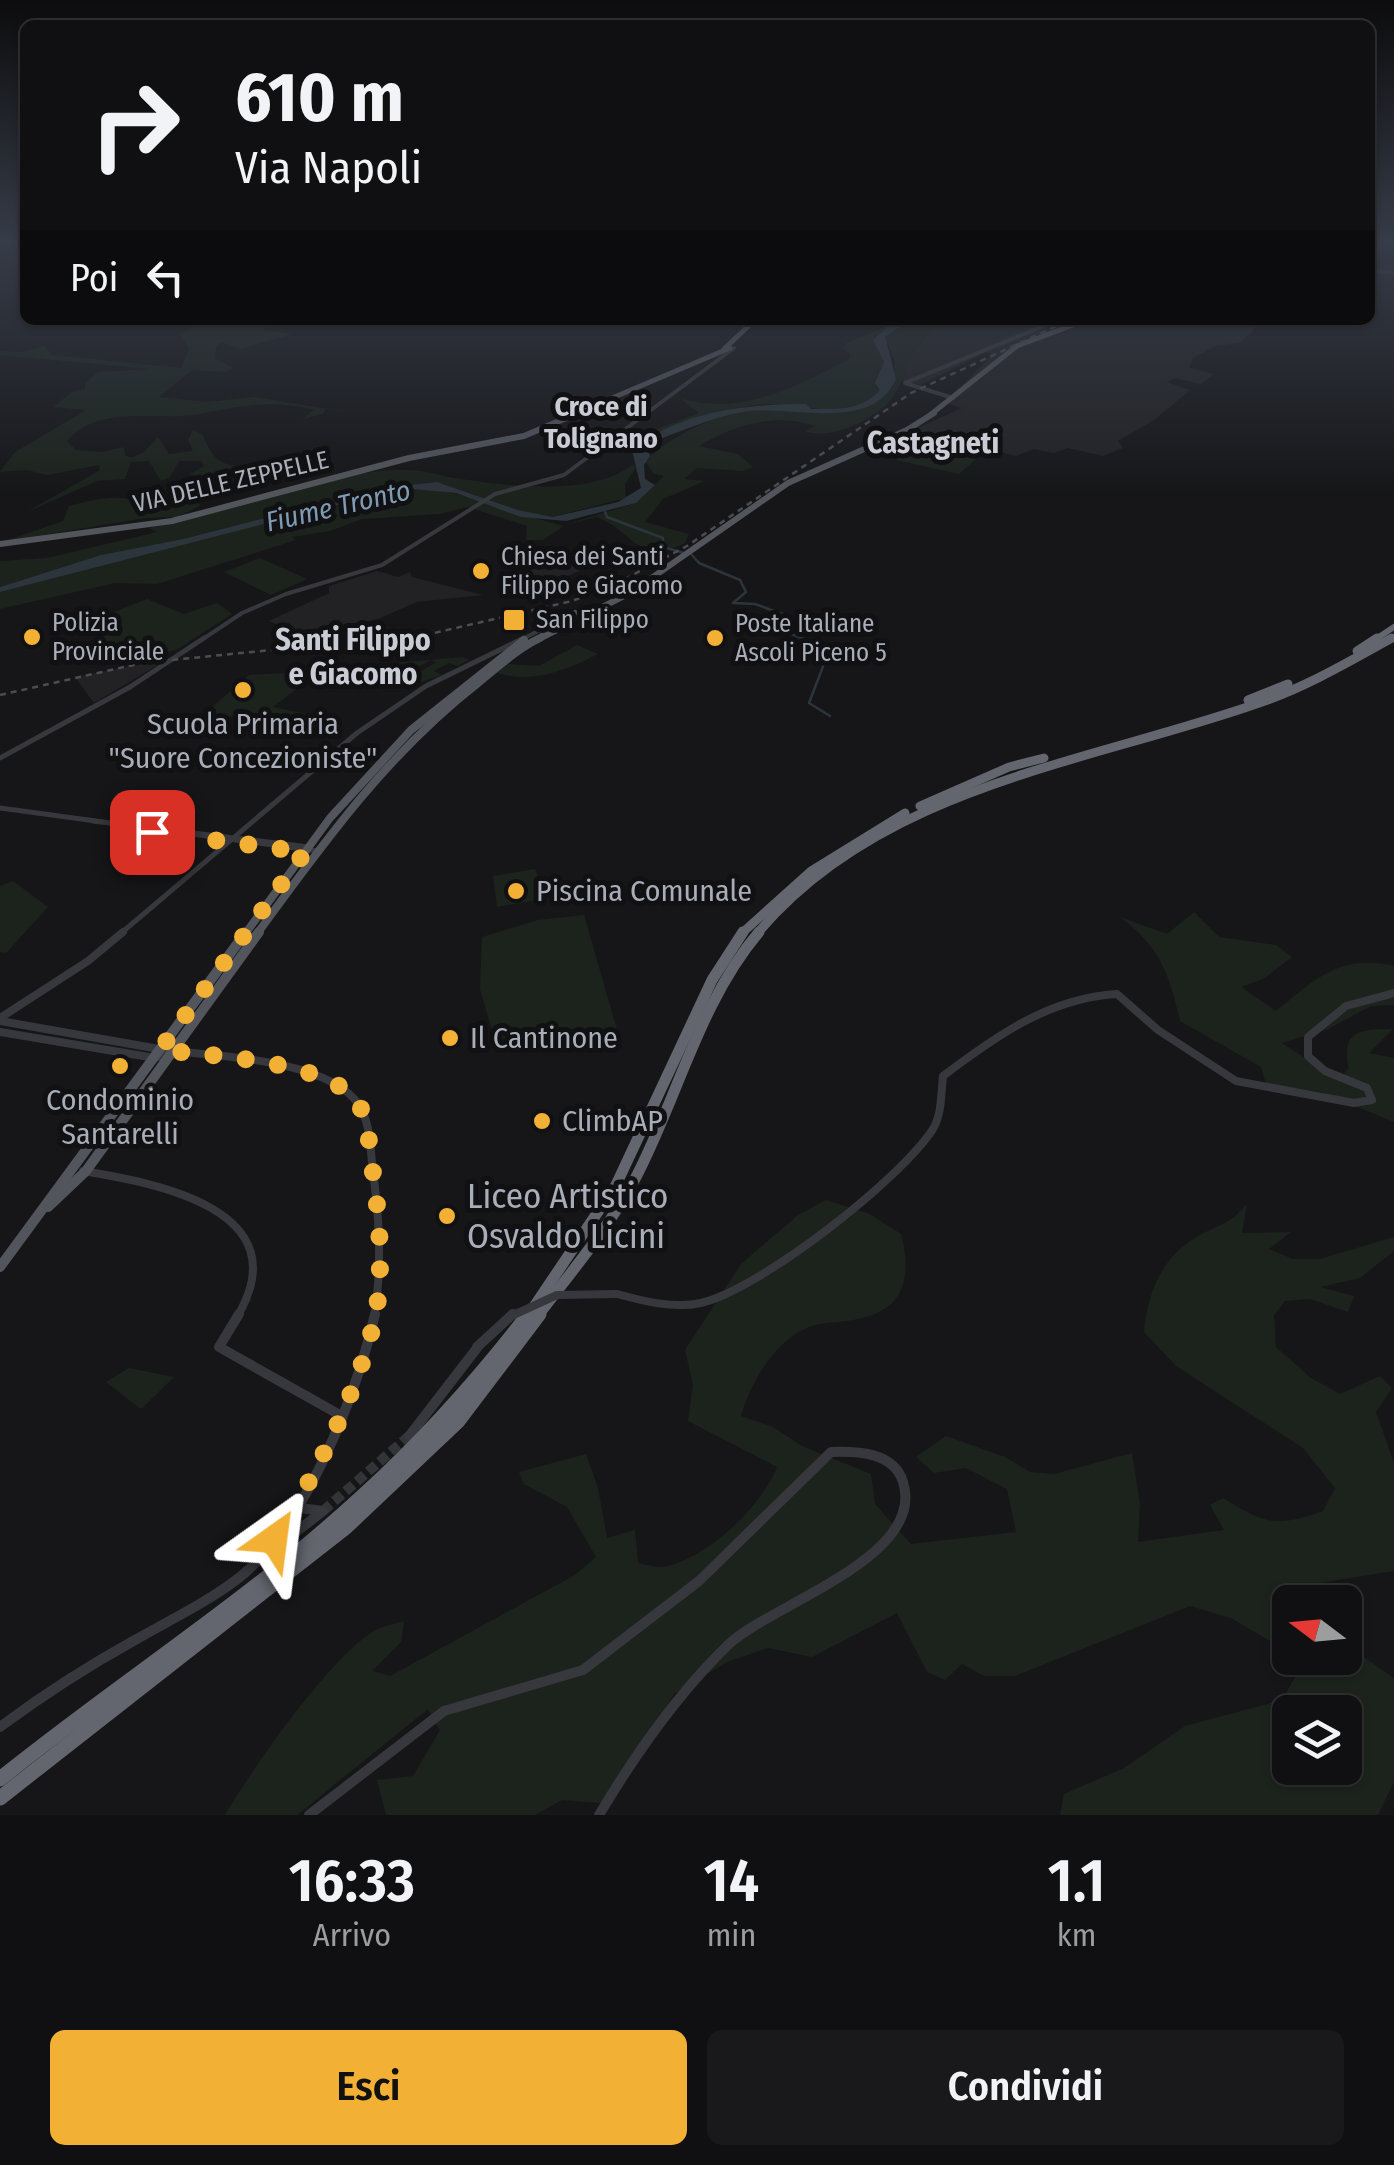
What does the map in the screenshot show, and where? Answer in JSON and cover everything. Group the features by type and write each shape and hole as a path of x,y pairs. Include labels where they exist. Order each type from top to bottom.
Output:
{"highway":[{"path":"0,1798 346,1527 458,1420 571,1278 636,1177 740,950 818,876 900,824 971,790 1264,702 1374,646 1394,627"},
{"path":"0,1779 72,1719 323,1531 447,1413 557,1274 629,1164 730,946 748,925 810,872 904,814 1008,768 1128,740 1256,697 1394,637"}],"main road":[{"path":"409,458 513,438 560,422 731,347 753,326"},
{"path":"310,850 420,732 542,630 557,628 616,600 713,538 788,483 883,443 1023,342 1070,326"},
{"name":"VIA DELLE ZEPPELLE","path":"0,544 172,521 409,458"},
{"path":"0,1266 382,758 504,649 612,599 671,566"},
{"path":"48,1207 86,1171 163,1053"}],"street":[{"path":"948,397 906,386 906,382 930,376 1045,326"},
{"path":"0,758 130,686 242,613 286,594 382,565 436,527 505,490 570,472 731,347"},
{"path":"0,1020 88,961 357,732 426,686 542,630"},
{"path":"0,808 310,850"},
{"path":"410,1435 477,1347 510,1312 544,1296 576,1290 670,1306 703,1302 740,1290 910,1158 936,1124 943,1076 978,1049 1051,1009 1117,994 1158,1030 1236,1080 1260,1089 1354,1103 1372,1100 1368,1088 1326,1071 1308,1056 1308,1037 1325,1017 1362,997 1394,993"},
{"path":"0,1020 163,1053"},
{"path":"0,1032 326,1079 352,1096 363,1111 374,1178 380,1288 340,1415 287,1520 256,1563"},
{"path":"72,1170 175,1192 222,1213 240,1228 251,1244 255,1273 219,1347 340,1415"},
{"path":"309,1815 444,1712 494,1693 583,1670 699,1582 831,1452 867,1451 896,1466 909,1493 902,1524 876,1551 736,1638 643,1739 600,1815"},
{"path":"0,1727 58,1685 212,1596 324,1511 294,1507"},
{"path":"287,1520 306,1524"}],"shaded area":[{"path":"196,326 269,326 263,330 293,334 240,349 222,342 216,347 215,358 233,368 226,372 192,370 159,397 207,402 255,397 326,409 323,414 302,419 314,410 270,404 184,416 130,416 96,422 67,441 76,450 101,452 124,447 125,455 131,458 144,452 158,437 169,454 193,451 188,440 193,430 203,435 219,460 247,467 229,474 189,475 204,466 201,461 179,461 170,477 161,481 149,461 131,462 125,479 97,481 27,512 100,470 99,465 47,475 27,470 0,472 15,452 86,410 53,407 72,392 85,389 85,383 98,372 150,369 0,355 0,351 22,352 45,346 52,355 181,368 189,349 180,334"},
{"path":"888,326 873,339 884,362 880,390 867,401 837,409 756,405 707,416 630,445 623,442 699,413 680,398 724,404 767,396 848,360 851,355 843,349 846,343"},
{"path":"888,326 902,326 885,336 896,379 885,396 849,412 743,412 646,445 650,456 644,465 645,479 655,485 636,503 566,521 521,517 456,493 403,488 0,592 0,587 101,555 183,539 381,488 437,482 518,510 553,517 618,502 641,488 632,450 671,426 737,408 806,404 811,409 839,409 873,397 880,390 875,383 884,362 873,340"},
{"path":"902,326 935,326 904,364 906,374 891,399 872,416 826,433 805,431 815,426 801,422 756,423 699,446 738,454 753,467 744,471 697,468 684,479 705,481 663,499 645,522 689,534 685,543 657,551 646,549 597,517 564,525 636,503 664,476 653,473 646,462 650,456 704,423 750,410 847,409 877,398 892,388 895,362 884,336"},
{"path":"935,326 1253,326 1253,331 1240,343 1215,346 1193,358 1189,368 1214,374 1201,384 1174,378 1167,382 1190,390 1154,420 1118,441 1123,448 1103,456 1068,448 1054,453 1034,449 1016,456 913,430 962,408 945,403 992,355 986,352 921,385 902,381 904,364"},
{"path":"914,446 976,459 959,474 896,460"},
{"path":"632,465 636,467 625,484 626,498 553,517 518,510 437,482 381,488 183,539 101,555 0,587 0,561 47,558 157,532 149,528 343,476 415,470 481,482 549,487 594,482"},
{"path":"426,487 564,526 543,540 526,540 527,526 468,507 440,514 362,519 330,531 292,537 296,540 157,584 115,583 0,609 0,592 378,492"},
{"path":"172,489 194,493 200,506 177,517 146,518 6,541 63,521 69,506 121,498 150,508 155,500 143,490 162,495 172,504"},
{"path":"537,554 551,554 547,563 561,564 566,555 586,556 584,562 592,565 557,581 518,571"},
{"path":"260,558 307,579 271,595 224,572"},
{"path":"377,571 398,577 410,572 412,577 483,595 417,602 378,619 333,628 292,631 269,621 329,593 329,586"},
{"path":"147,599 184,614 217,603 232,614 176,650 135,658 78,626"},
{"path":"577,645 598,654 535,676 496,672 506,664 539,666"},
{"path":"463,657 469,660 458,666 449,663 434,671 442,675 421,682 409,678 437,662 431,660 401,677 369,673 382,664"},
{"path":"161,663 94,703 75,677"},
{"path":"320,671 273,707 312,715 298,729 311,738 284,734 293,721 204,714 249,675"},
{"name":"Piscina Comunale","path":"535,869 541,887 534,889 538,900 497,907 493,876"},
{"path":"13,881 48,907 6,953 0,952 0,886"},
{"path":"1194,912 1219,937 1276,945 1292,957 1263,979 1241,987 1276,1011 1316,980 1343,966 1394,966 1394,1005 1371,1006 1328,1029 1282,1043 1338,1080 1349,1068 1348,1046 1356,1034 1393,1029 1369,1053 1394,1058 1394,1122 1321,1092 1266,1084 1261,1067 1180,1021 1161,962 1145,939 1120,917 1167,934"},
{"path":"584,915 618,1033 540,1044 493,1034 480,989 482,937 538,920"},
{"path":"826,1200 870,1214 901,1234 906,1262 902,1286 889,1306 877,1313 809,1327 785,1342 758,1377 741,1416 871,1474 875,1504 911,1544 1016,1532 1007,1489 966,1468 934,1473 916,1457 946,1436 1005,1457 1030,1472 1054,1474 1132,1453 1140,1504 1138,1542 1224,1530 1210,1505 1223,1498 1271,1521 1293,1520 1323,1511 1335,1488 1303,1448 1176,1366 1144,1332 1149,1302 1160,1275 1177,1252 1231,1219 1247,1204 1242,1233 1291,1232 1269,1249 1293,1259 1320,1259 1394,1237 1394,1251 1360,1278 1320,1287 1354,1296 1348,1312 1310,1299 1285,1301 1274,1315 1276,1347 1311,1378 1340,1394 1380,1376 1392,1388 1376,1412 1394,1463 1394,1571 1311,1585 1272,1585 1272,1642 1231,1618 1190,1606 1015,1676 984,1676 962,1664 945,1680 927,1672 897,1613 812,1657 768,1648 727,1662 674,1694 612,1804 562,1800 535,1815 386,1815 377,1780 413,1776 440,1730 428,1709 297,1815 225,1815 272,1743 315,1689 356,1644 374,1631 404,1621 401,1642 372,1671 390,1676 575,1575 596,1557 567,1507 524,1484 519,1472 586,1454 598,1488 607,1538 635,1530 638,1563 653,1566 669,1566 701,1551 747,1513 777,1467 688,1421 693,1385 685,1350 741,1264 798,1215"},
{"path":"129,1368 174,1377 141,1409 106,1382"},
{"path":"1362,1656 1394,1678 1394,1782 1378,1815 1060,1815 1064,1794 1124,1768 1185,1726 1272,1703 1272,1785 1362,1785 1362,1695 1285,1695 1296,1675 1362,1675"}],"waterway":[{"path":"605,512 607,517 663,538 663,547 684,553"},
{"path":"692,555 699,563 740,580 746,592 733,603 755,604 788,616 789,633 821,646 827,656 809,703 830,716"}],"tunnel":[{"path":"323,1511 409,1436"}],"railway":[{"path":"0,695 142,663 430,634 572,601 612,586 687,546 911,393 1058,326"}],"place":[{"name":"Chiesa dei Santi Filippo e Giacomo","path":"481,571"},
{"name":"San Filippo","path":"514,620"},
{"name":"Polizia Provinciale","path":"32,637"},
{"name":"Poste Italiane Ascoli Piceno 5","path":"715,638"},
{"name":"Scuola Primaria \"Suore Concezioniste\"","path":"243,690"},
{"name":"Piscina Comunale","path":"516,891"},
{"name":"Il Cantinone","path":"450,1038"},
{"name":"Condominio Santarelli","path":"120,1066"},
{"name":"ClimbAP","path":"542,1121"},
{"name":"Liceo Artistico Osvaldo Licini","path":"447,1216"}],"district":[{"name":"Croce di Tolignano","path":"601,422"},
{"name":"Castagneti","path":"933,443"},
{"name":"Santi Filippo e Giacomo","path":"353,657"}],"route":[{"path":"152,832 305,852 160,1050 295,1070 326,1079 352,1096 363,1111 369,1138 379,1256 377,1304 332,1434 274,1539"}],"water label":[{"name":"Fiume Tronto","path":"338,506"}]}
